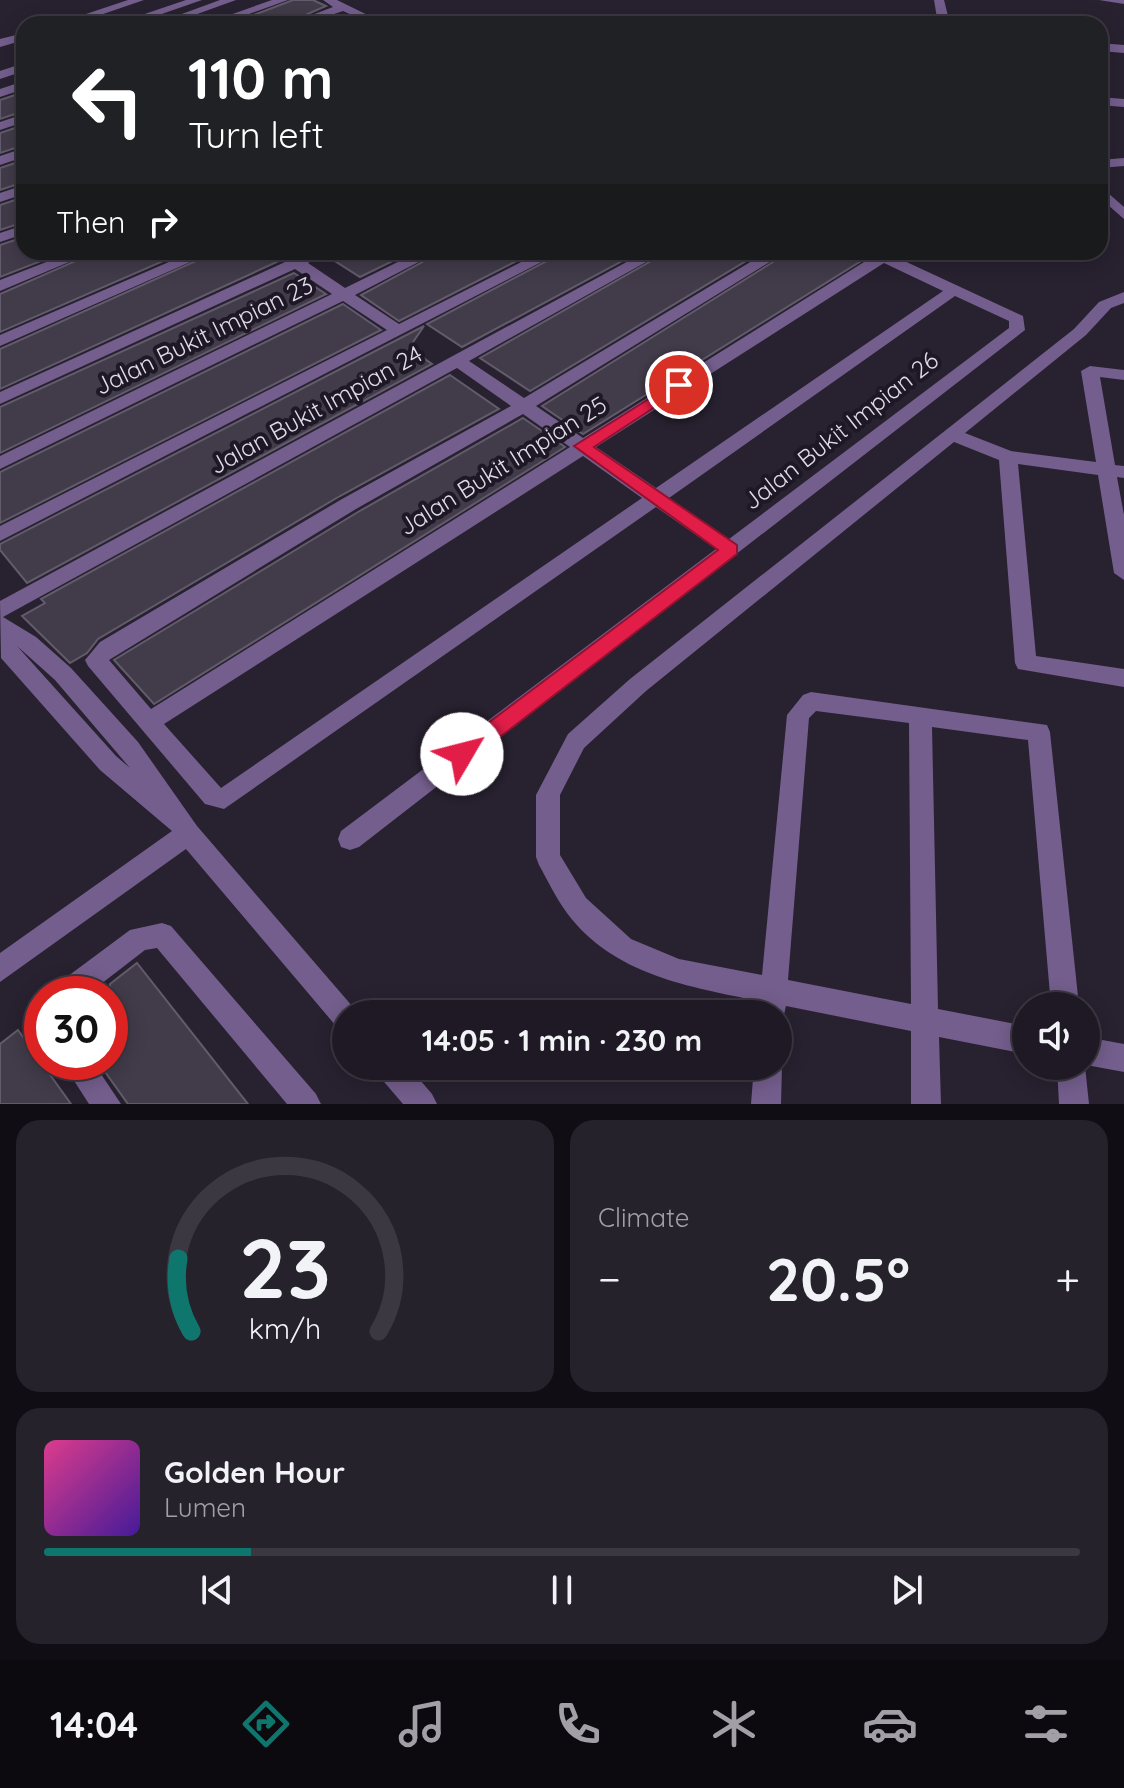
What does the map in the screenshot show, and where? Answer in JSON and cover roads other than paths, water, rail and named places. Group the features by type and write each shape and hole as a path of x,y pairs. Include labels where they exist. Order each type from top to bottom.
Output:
{"street":[{"path":"88,16 139,0"},
{"path":"146,16 197,0"},
{"path":"182,16 231,0"},
{"path":"234,16 283,0"},
{"path":"328,0 362,16"},
{"path":"1104,0 1124,1"},
{"path":"317,16 343,7"},
{"path":"1108,198 1124,215"},
{"path":"1108,201 1124,231"},
{"path":"0,286 65,260"},
{"path":"0,341 187,260"},
{"path":"292,260 398,330"},
{"path":"0,399 303,260"},
{"name":"Jalan Bukit Impian 23","path":"0,463 414,260"},
{"path":"0,534 537,260"},
{"name":"Jalan Bukit Impian 24","path":"0,610 641,260"},
{"path":"765,260 524,406 349,504 108,648 96,660 213,797 224,799 954,290 891,260"},
{"name":"Jalan Bukit Impian 25","path":"150,721 869,260"},
{"name":"Jalan Bukit Impian 26","path":"350,839 731,550 1019,325 1017,319 954,290"},
{"path":"760,1000 678,972 622,948 577,906 548,857 548,795 576,741 638,685 1080,332 1105,305 1124,297"},
{"path":"1080,332 1124,310"},
{"path":"457,360 731,550"},
{"path":"1124,375 1090,371 1115,471 1124,573"},
{"path":"953,435 1008,457 1115,471"},
{"path":"1008,457 1026,663 1124,678"},
{"path":"0,624 28,643 63,674 130,749 188,834 332,1000"},
{"path":"0,637 9,652 108,763 188,834"},
{"path":"772,1000 798,715 811,701 1039,732 1064,992"},
{"path":"920,716 926,1104"},
{"path":"0,969 188,834"},
{"path":"90,976 139,939 162,935 306,1104"},
{"path":"792,1006 925,1021 1012,1037"},
{"path":"1100,1054 1124,1058"},
{"path":"89,1080 106,1104"},
{"path":"401,1080 422,1104"},
{"path":"766,1104 767,1080"},
{"path":"1072,1080 1074,1104"}]}
